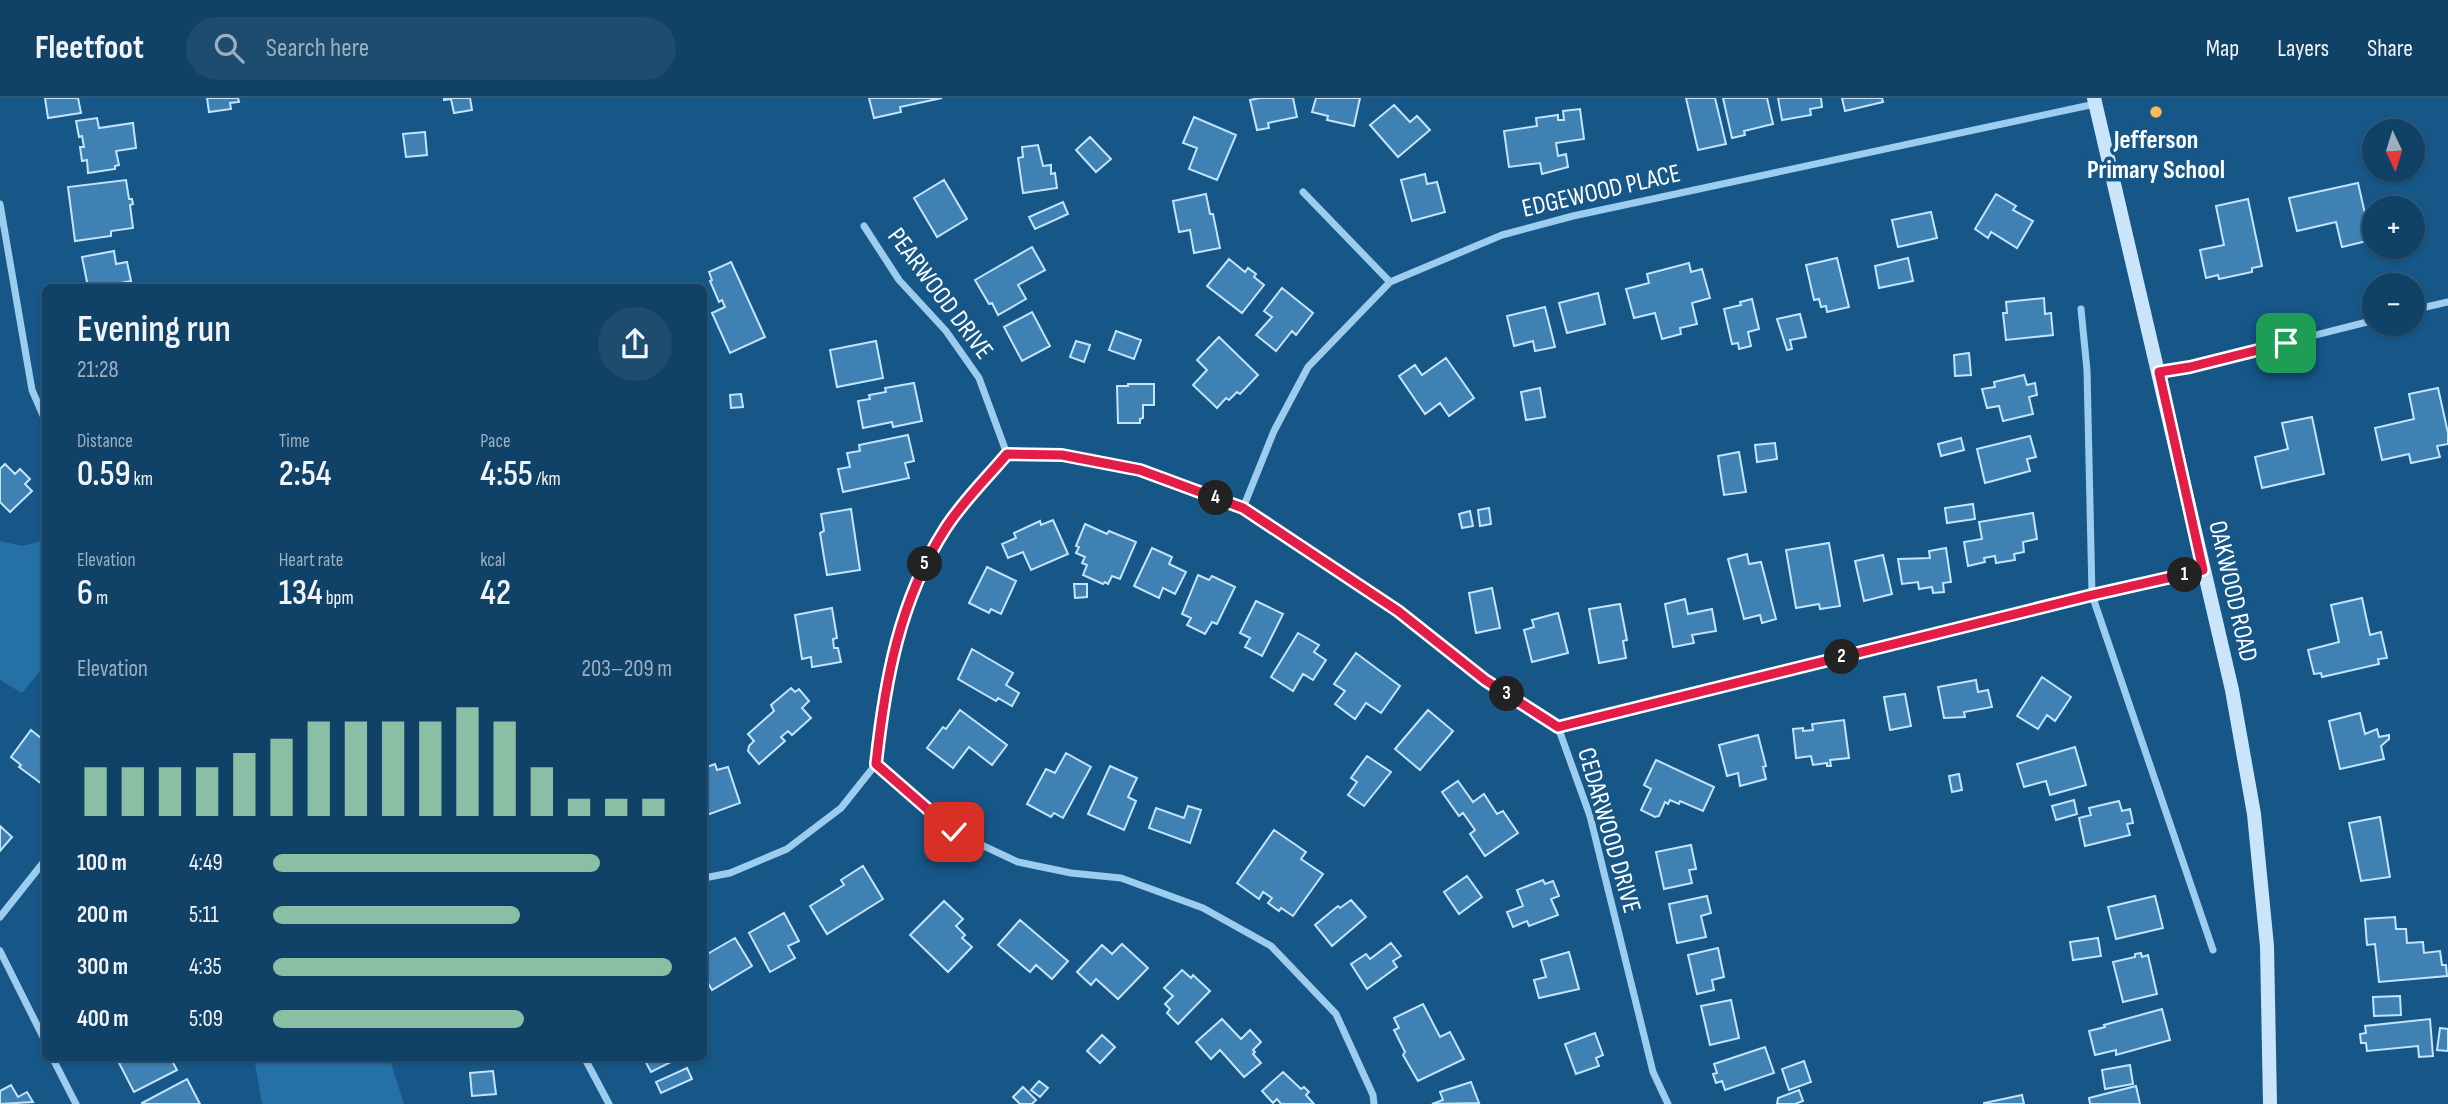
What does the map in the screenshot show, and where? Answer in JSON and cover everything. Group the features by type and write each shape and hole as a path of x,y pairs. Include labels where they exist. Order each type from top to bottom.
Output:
{"main road":[{"name":"OAKWOOD ROAD","path":"2094,101 2232,690 2254,814 2267,946 2270,1104"}],"street":[{"name":"EDGEWOOD PLACE","path":"1243,508 1274,431 1308,367 1391,282 1502,235 1573,216 2094,101"},
{"path":"1303,192 1391,282"},
{"path":"0,204 32,390 42,413"},
{"name":"PEARWOOD DRIVE","path":"864,226 900,280 946,331 979,378 1007,454"},
{"path":"2425,307 2448,302"},
{"path":"2081,309 2087,370 2092,595 2213,950"},
{"path":"2159,372 2190,367 2362,323"},
{"path":"707,877 730,873 787,849 841,808 876,764 883,698 899,632 916,580 946,527 1007,454"},
{"name":"CEDARWOOD DRIVE","path":"1007,454 1062,455 1140,470 1243,508 1398,611 1485,680 1558,727 1590,816 1653,1072 1668,1104"},
{"path":"1558,727 2203,570"},
{"path":"876,764 954,832 1018,862 1071,873 1121,878 1203,908 1271,946 1336,1014 1373,1095 1374,1104"},
{"path":"0,917 42,864"},
{"path":"0,951 42,1035"},
{"path":"54,1061 76,1104"},
{"path":"586,1061 609,1104"}],"shaded area":[{"path":"0,541 22,546 42,541 42,669 22,693 0,680"},
{"path":"255,1061 390,1061 404,1104 262,1104"}],"building":[{"path":"45,98 78,98 81,113 48,118"},
{"path":"207,98 238,98 239,102 230,103 231,109 209,112"},
{"path":"444,98 470,98 472,110 454,113 451,99"},
{"path":"869,98 942,98 900,107 901,112 874,118"},
{"path":"1293,98 1297,117 1268,123 1269,128 1257,130 1250,100"},
{"path":"1316,98 1360,98 1354,126 1327,120 1328,116 1312,112"},
{"path":"1686,98 1715,98 1726,144 1698,150"},
{"path":"1723,98 1767,98 1773,124 1744,131 1745,135 1732,138"},
{"path":"1778,98 1821,98 1822,107 1810,109 1811,115 1782,120"},
{"path":"1842,98 1882,98 1883,102 1845,111"},
{"path":"1394,105 1410,122 1417,116 1430,130 1398,157 1370,125"},
{"path":"1580,109 1584,139 1556,143 1558,156 1566,154 1568,167 1542,174 1540,163 1509,167 1504,131 1537,126 1536,118 1558,115 1558,120 1564,120 1563,111"},
{"path":"1194,117 1236,135 1217,180 1189,169 1197,148 1183,143"},
{"path":"97,118 99,128 133,123 136,148 116,151 119,165 115,166 115,169 88,173 87,160 82,161 80,147 84,147 76,121"},
{"path":"425,132 427,155 406,157 403,134"},
{"path":"1090,137 1111,159 1096,172 1076,150"},
{"path":"1038,145 1043,166 1051,165 1051,174 1055,173 1057,188 1023,193 1018,158 1023,157 1022,147"},
{"path":"1425,174 1427,184 1437,182 1445,212 1412,221 1401,180"},
{"path":"126,180 129,199 132,199 133,204 130,205 133,228 111,231 111,236 75,241 68,187"},
{"path":"944,180 967,219 937,237 914,198"},
{"path":"2358,183 2362,201 2362,242 2342,247 2336,222 2297,231 2289,198"},
{"path":"1206,194 1220,248 1194,253 1190,230 1179,232 1173,201"},
{"path":"1996,194 2016,206 2013,210 2033,221 2017,248 1991,232 1988,238 1975,229"},
{"path":"2248,199 2262,266 2252,268 2252,272 2219,279 2218,275 2206,278 2200,250 2224,245 2216,206"},
{"path":"1063,202 1068,214 1035,229 1029,217"},
{"path":"1931,212 1937,238 1898,247 1892,220"},
{"path":"1032,247 1045,270 1018,285 1026,299 998,315 975,280"},
{"path":"114,251 116,264 127,262 131,281 120,284 87,284 82,257"},
{"path":"1837,258 1849,307 1827,312 1826,306 1821,307 1819,299 1814,300 1806,265"},
{"path":"1908,258 1913,281 1879,288 1875,266"},
{"path":"1229,259 1245,272 1248,268 1264,285 1242,313 1207,286"},
{"path":"731,262 765,337 730,353 712,313 725,307 722,300 719,302 709,272"},
{"path":"1689,263 1691,272 1702,269 1710,298 1692,303 1697,324 1680,328 1681,334 1662,339 1655,313 1634,318 1626,289 1649,283 1647,274"},
{"path":"1282,288 1313,313 1296,335 1292,331 1276,351 1256,335 1272,317 1264,311"},
{"path":"1598,293 1605,324 1567,333 1559,303"},
{"path":"2044,298 2045,314 2051,313 2053,335 2006,340 2003,313 2007,313 2006,302"},
{"path":"1752,299 1759,329 1748,332 1751,346 1739,349 1738,343 1732,344 1724,309"},
{"path":"1545,307 1555,347 1535,351 1533,341 1514,346 1507,316"},
{"path":"1032,312 1050,346 1022,361 1004,327"},
{"path":"1800,314 1806,337 1790,340 1792,349 1787,350 1777,319"},
{"path":"1116,331 1141,340 1134,359 1109,350"},
{"path":"1219,337 1258,375 1240,394 1237,392 1229,400 1226,398 1217,408 1193,385 1207,370 1197,360"},
{"path":"876,341 883,378 837,387 830,350"},
{"path":"1076,341 1090,345 1084,362 1070,357"},
{"path":"1969,353 1971,375 1955,376 1954,355"},
{"path":"1446,358 1474,398 1449,416 1440,403 1425,414 1399,376 1415,365 1422,375"},
{"path":"2024,375 2027,385 2035,383 2037,395 2029,397 2033,414 2003,421 1999,406 1987,408 1982,389 1995,387 1994,382"},
{"path":"914,383 922,421 893,427 892,422 863,428 858,401 870,399 869,395 886,392 885,388"},
{"path":"1154,384 1154,405 1143,405 1143,418 1140,423 1118,423 1117,386"},
{"path":"1540,388 1545,417 1526,420 1521,392"},
{"path":"2438,388 2448,433 2448,444 2437,446 2440,457 2411,463 2409,454 2382,460 2375,428 2414,419 2409,394"},
{"path":"741,394 743,407 731,408 730,395"},
{"path":"2312,417 2324,474 2262,488 2255,457 2288,449 2282,423"},
{"path":"908,435 914,461 905,463 909,478 843,492 838,469 850,467 847,453 860,451 859,445"},
{"path":"2030,436 2036,457 2027,459 2030,471 1985,483 1977,449"},
{"path":"1961,438 1964,450 1941,456 1938,444"},
{"path":"1775,443 1777,459 1757,462 1755,445"},
{"path":"1739,452 1746,492 1724,495 1718,456"},
{"path":"5,464 15,474 20,469 30,479 25,484 32,491 10,512 0,502 0,469"},
{"path":"1973,504 1975,519 1947,523 1945,508"},
{"path":"1489,508 1491,524 1480,526 1478,510"},
{"path":"851,509 860,570 827,575 820,533 824,531 821,514"},
{"path":"1470,511 1473,526 1462,528 1459,514"},
{"path":"2033,513 2037,539 2023,542 2024,552 2014,554 2015,560 1996,563 1995,556 1984,558 1985,562 1968,566 1964,542 1982,539 1979,522"},
{"path":"1053,520 1068,554 1031,570 1023,552 1008,558 1002,544 1016,538 1014,533 1040,521 1041,525"},
{"path":"1085,524 1107,534 1109,531 1136,542 1120,579 1112,576 1108,584 1103,584 1083,575 1087,565 1082,563 1085,557 1076,553 1079,547 1076,546"},
{"path":"1829,543 1840,606 1820,609 1819,604 1796,608 1786,550"},
{"path":"1152,548 1172,557 1169,564 1186,572 1175,594 1163,588 1159,598 1134,586"},
{"path":"1946,548 1951,582 1943,583 1944,592 1933,593 1932,587 1919,589 1918,582 1902,584 1898,559 1930,558 1929,551"},
{"path":"1747,554 1749,564 1761,562 1776,619 1762,623 1760,615 1744,619 1728,559"},
{"path":"1883,555 1892,594 1864,601 1855,561"},
{"path":"987,567 1016,581 1001,614 991,609 989,613 969,603"},
{"path":"1198,575 1209,580 1212,576 1235,587 1217,624 1212,622 1205,634 1187,625 1191,618 1182,614"},
{"path":"1074,584 1087,584 1087,597 1075,598"},
{"path":"1492,588 1500,628 1476,633 1469,593"},
{"path":"2362,598 2370,635 2381,632 2387,658 2378,659 2379,664 2322,677 2321,673 2314,674 2308,650 2339,642 2331,605"},
{"path":"1685,599 1688,614 1712,609 1716,631 1692,635 1694,643 1673,647 1665,604"},
{"path":"1256,601 1283,614 1262,656 1245,647 1250,638 1240,633"},
{"path":"1620,604 1627,640 1623,641 1626,658 1599,663 1589,609"},
{"path":"832,608 837,638 833,639 834,648 838,648 841,662 812,667 811,657 802,659 795,615"},
{"path":"1558,613 1568,653 1532,662 1524,630 1534,627 1532,620"},
{"path":"1298,633 1319,645 1314,652 1326,660 1313,680 1303,674 1293,691 1271,677"},
{"path":"972,649 1013,673 1006,685 1019,693 1012,706 998,698 996,701 958,679"},
{"path":"1356,653 1400,686 1381,713 1366,703 1355,719 1335,704 1345,691 1334,684"},
{"path":"2042,677 2071,697 2055,721 2047,715 2038,729 2017,716"},
{"path":"1976,680 1978,692 1988,690 1992,707 1964,712 1965,717 1944,718 1938,687"},
{"path":"791,688 795,692 799,689 809,701 802,708 811,718 792,735 788,731 781,737 785,741 759,764 748,751 754,741 748,734 774,711 771,705"},
{"path":"1905,694 1911,726 1890,730 1884,697"},
{"path":"960,710 1007,745 992,765 969,747 953,768 927,748"},
{"path":"1428,710 1453,731 1420,770 1395,749"},
{"path":"2360,713 2365,734 2377,729 2379,737 2389,735 2389,739 2381,746 2384,759 2340,769 2329,721"},
{"path":"1844,720 1849,758 1830,760 1831,766 1827,766 1827,763 1813,765 1811,756 1796,758 1793,729 1813,730 1812,724"},
{"path":"31,730 42,737 42,784 19,767 21,765 11,757"},
{"path":"1758,735 1766,766 1763,767 1766,779 1740,786 1738,773 1727,776 1719,745"},
{"path":"2075,747 2086,785 2050,795 2046,781 2024,787 2017,764"},
{"path":"1066,753 1091,767 1063,818 1054,813 1051,817 1027,804 1046,769 1055,773"},
{"path":"1367,756 1391,772 1364,806 1348,795 1357,782 1351,778"},
{"path":"1656,760 1714,787 1703,811 1680,801 1679,804 1670,800 1668,804 1665,802 1659,816 1655,817 1641,810 1651,789 1644,785"},
{"path":"715,764 717,770 728,767 740,803 707,815 707,767"},
{"path":"1110,766 1137,778 1128,797 1136,801 1124,830 1088,814"},
{"path":"1959,774 1962,790 1952,792 1949,776"},
{"path":"1458,781 1473,802 1484,794 1497,814 1503,811 1518,833 1485,856 1470,834 1475,830 1463,813 1459,816 1442,792"},
{"path":"2074,800 2077,814 2056,820 2052,806"},
{"path":"2119,801 2122,811 2130,809 2133,823 2127,824 2130,835 2085,846 2079,818 2091,815 2089,808"},
{"path":"1188,806 1201,810 1190,843 1149,828 1156,808 1184,818"},
{"path":"2380,817 2390,877 2361,881 2349,823"},
{"path":"0,826 12,837 0,851"},
{"path":"1274,830 1306,852 1301,859 1323,874 1293,916 1268,903 1272,898 1263,892 1259,899 1237,883"},
{"path":"1691,845 1696,869 1689,870 1692,883 1664,889 1656,852"},
{"path":"863,866 883,899 827,934 810,906 844,885 841,880"},
{"path":"1467,876 1482,897 1459,914 1444,892"},
{"path":"1543,880 1545,884 1553,881 1559,896 1551,899 1558,915 1529,926 1527,921 1513,927 1507,912 1523,906 1517,890"},
{"path":"1707,896 1711,913 1701,916 1706,937 1677,943 1669,904"},
{"path":"2155,896 2163,928 2116,939 2108,907"},
{"path":"1351,900 1366,917 1332,946 1315,925 1338,906 1340,908"},
{"path":"944,901 963,919 956,926 965,935 962,938 972,947 948,972 910,935"},
{"path":"784,913 799,941 788,946 795,958 770,972 749,933"},
{"path":"2395,917 2396,929 2406,929 2407,943 2423,942 2424,953 2440,951 2447,976 2379,982 2375,944 2367,945 2365,919"},
{"path":"1020,920 1068,961 1052,979 1036,965 1030,972 998,945"},
{"path":"735,938 752,966 712,990 707,981 707,954"},
{"path":"2098,938 2101,956 2073,960 2070,942"},
{"path":"1391,943 1401,956 1393,961 1397,967 1367,989 1351,964 1366,954 1370,959"},
{"path":"1122,944 1148,968 1118,999 1096,979 1091,985 1077,972 1102,945 1112,954"},
{"path":"1718,948 1724,977 1712,980 1714,990 1697,994 1688,955"},
{"path":"1569,952 1579,989 1539,998 1534,980 1546,977 1541,960"},
{"path":"2141,953 2142,957 2148,955 2157,994 2123,1002 2113,962"},
{"path":"1182,970 1191,978 1193,975 1210,991 1178,1024 1167,1013 1170,1009 1165,1004 1173,996 1164,988"},
{"path":"2400,996 2401,1015 2374,1016 2373,997"},
{"path":"1731,1000 1739,1038 1710,1045 1701,1006"},
{"path":"1423,1004 1440,1037 1450,1032 1464,1059 1418,1081 1403,1055 1405,1052 1394,1030 1399,1028 1394,1018"},
{"path":"2162,1009 2170,1040 2116,1055 2116,1050 2095,1055 2089,1031"},
{"path":"1222,1019 1241,1039 1250,1030 1261,1042 1253,1050 1253,1054 1261,1063 1244,1077 1220,1050 1211,1059 1196,1042"},
{"path":"2430,1019 2433,1056 2419,1057 2418,1046 2367,1051 2366,1043 2361,1043 2360,1034 2366,1033 2365,1026"},
{"path":"2440,1028 2448,1029 2448,1051 2437,1050"},
{"path":"1595,1033 1603,1055 1596,1058 1599,1066 1576,1074 1565,1044"},
{"path":"1102,1035 1115,1047 1100,1063 1087,1051"},
{"path":"1765,1047 1774,1073 1725,1090 1722,1081 1716,1083 1714,1064"},
{"path":"172,1061 177,1070 134,1092 119,1063"},
{"path":"645,1061 673,1061 651,1072"},
{"path":"1804,1061 1811,1082 1789,1090 1782,1069"},
{"path":"2130,1065 2133,1084 2105,1089 2102,1070"},
{"path":"687,1068 692,1079 661,1093 656,1082"},
{"path":"493,1071 496,1094 472,1096 470,1073"},
{"path":"1283,1072 1301,1089 1304,1087 1309,1092 1306,1095 1314,1104 1281,1104 1277,1099 1273,1103 1262,1091"},
{"path":"187,1079 200,1104 142,1103"},
{"path":"1039,1081 1048,1088 1040,1097 1031,1090"},
{"path":"1471,1082 1479,1103 1432,1104 1443,1100 1440,1092"},
{"path":"11,1085 18,1097 27,1092 33,1102 0,1104 0,1091"},
{"path":"2136,1086 2140,1104 2090,1104 2089,1098"},
{"path":"1023,1087 1036,1100 1032,1104 1020,1104 1013,1097"},
{"path":"1799,1090 1803,1101 1777,1104 1778,1098"},
{"path":"2022,1095 2024,1104 1984,1104 1984,1103"}],"place":[{"name":"Jefferson Primary School","path":"2156,112"}],"route":[{"path":"954,832 876,764 883,698 899,632 916,580 946,527 1007,454 1062,455 1140,470 1243,508 1398,611 1485,680 1558,727 2203,570 2159,372 2286,343"}]}
